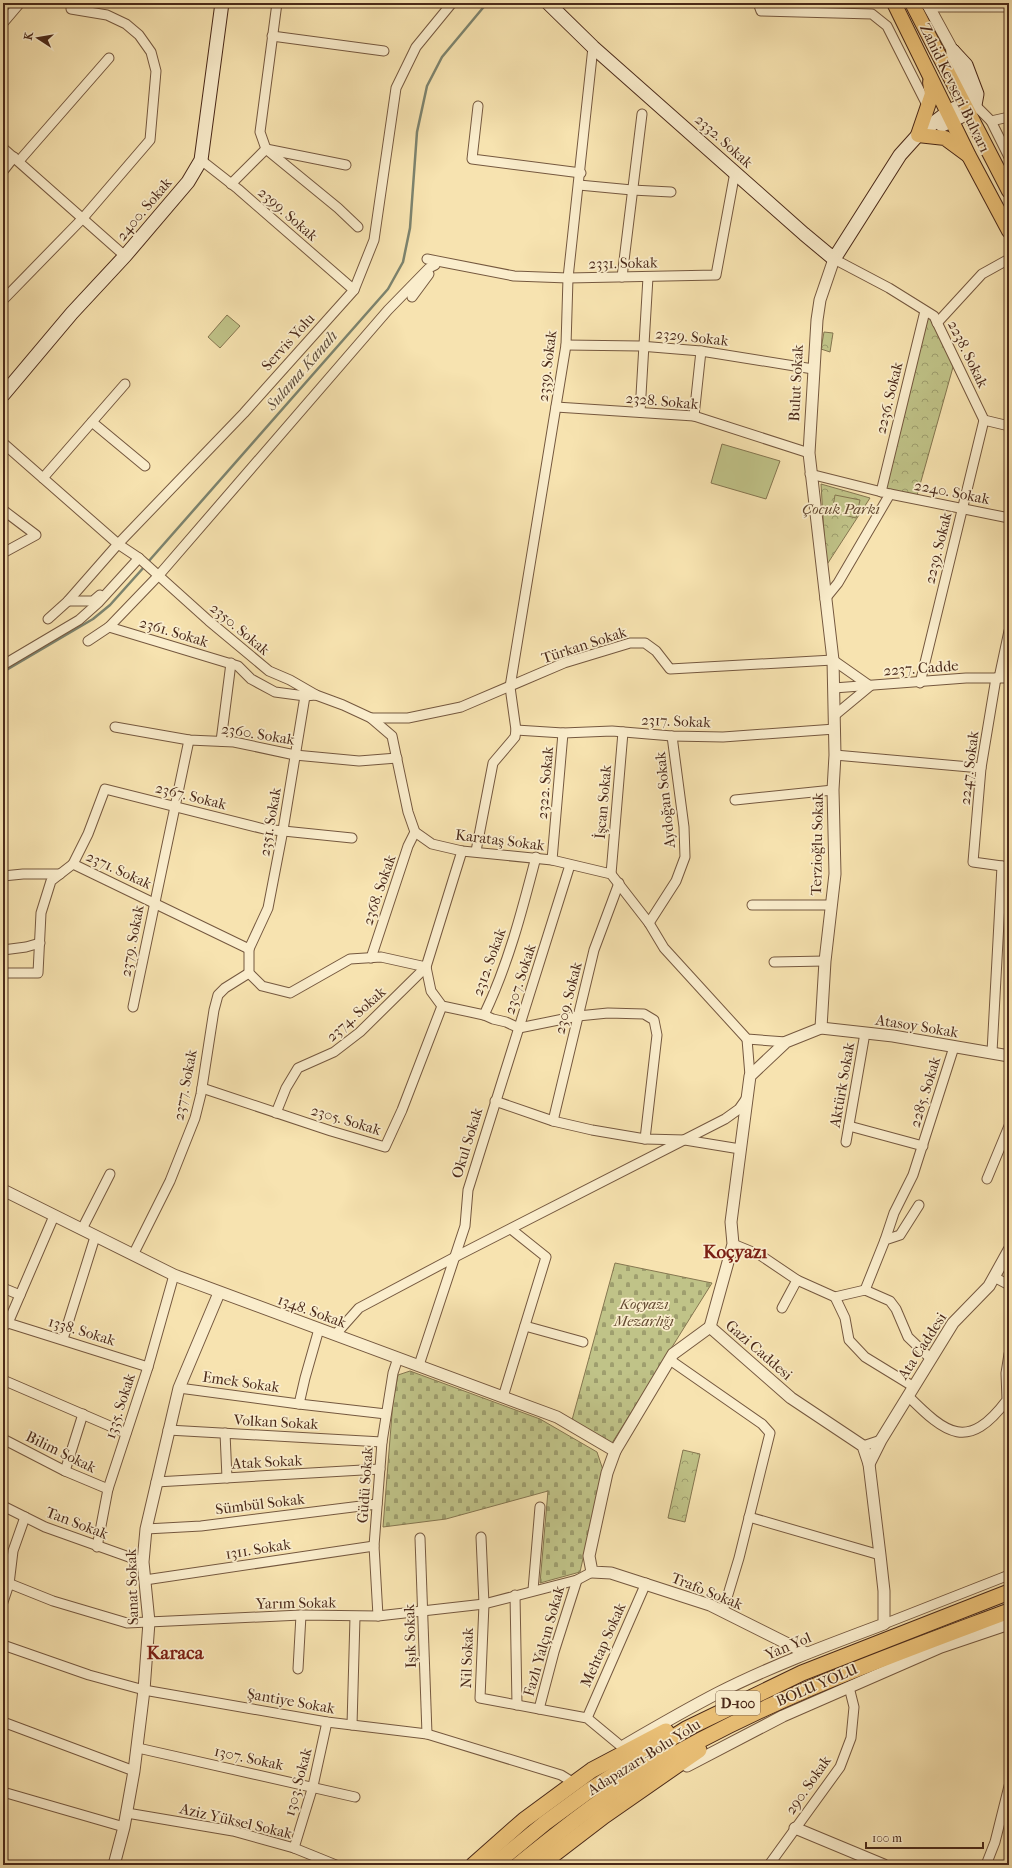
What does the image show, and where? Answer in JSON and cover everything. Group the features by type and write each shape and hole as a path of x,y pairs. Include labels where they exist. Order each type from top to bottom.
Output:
{"highway":[{"name":"Adapazarı-Bolu Yolu","path":"494,1865 545,1823 590,1790 686,1729 802,1673 1009,1592"},
{"name":"BOLU YOLU","path":"518,1865 598,1803 643,1772 688,1746 767,1707 845,1672 1009,1611"},
{"path":"473,1865 524,1820 592,1770 733,1696 767,1682 802,1673"},
{"path":"540,1865 604,1816 698,1750 767,1707"}],"main road":[{"name":"2400. Sokak","path":"3,395 72,313 125,256 188,182 201,160 222,3"},
{"path":"548,3 593,47"},
{"name":"Zahid Kevseri Bulvarı","path":"894,3 969,156 1009,230"},
{"name":"Zahid Kevseri Bulvarı","path":"912,3 968,107 1009,191"},
{"name":"2332. Sokak","path":"593,47 834,259"},
{"path":"918,135 968,107 963,86 953,65 953,51"},
{"path":"918,135 932,94 926,67"},
{"path":"918,135 944,138 969,156"},
{"name":"Bulut Sokak","path":"834,259 900,155 918,135"}],"street":[{"path":"3,24 20,3"},
{"path":"276,3 260,132 266,149 358,226"},
{"path":"354,290 374,240 396,88 416,47 452,3"},
{"path":"758,3 761,11 872,14 887,26 928,107"},
{"path":"927,4 1009,7"},
{"path":"927,4 953,51"},
{"path":"3,300 83,218 150,140 156,71 151,52 139,35 126,24 107,15 71,9"},
{"path":"887,26 906,28"},
{"path":"272,36 384,51"},
{"name":"2339. Sokak","path":"510,687 566,345 568,278 581,172 593,47"},
{"path":"3,171 17,159 110,58"},
{"path":"478,106 472,159 581,172"},
{"path":"968,107 991,121 1009,157"},
{"path":"622,278 642,114"},
{"path":"991,121 1009,118"},
{"path":"3,148 125,256"},
{"path":"266,149 346,164"},
{"path":"231,184 266,149"},
{"name":"2399. Sokak","path":"201,160 354,290"},
{"name":"2331. Sokak","path":"427,258 437,262 514,276 622,278 716,275 735,172"},
{"path":"579,185 671,192"},
{"name":"2238. Sokak","path":"834,259 889,288 934,316 984,420"},
{"name":"Bulut Sokak","path":"833,660 810,474 809,453 814,369 814,339 820,300 834,259"},
{"path":"937,323 982,274 1009,259"},
{"path":"412,297 437,262"},
{"path":"88,641 109,627 388,310 428,269 437,262"},
{"path":"640,412 648,277"},
{"name":"Servis Yolu","path":"48,619 68,601 118,544 244,413 354,290"},
{"name":"2236. Sokak","path":"881,492 925,311"},
{"name":"2329. Sokak","path":"566,345 645,346 701,351 814,369"},
{"path":"694,416 701,351"},
{"path":"43,478 125,384"},
{"name":"2328. Sokak","path":"556,407 694,416 809,453"},
{"path":"984,420 1009,426"},
{"name":"2239. Sokak","path":"920,683 984,420"},
{"path":"92,422 145,466"},
{"name":"2350. Sokak","path":"3,443 118,544 138,557 208,621 269,671 290,680 316,695"},
{"name":"2240. Sokak","path":"810,474 890,494 1009,518"},
{"path":"825,599 838,583 890,494"},
{"path":"3,510 36,535 3,553"},
{"path":"68,601 93,601 138,557"},
{"path":"3,665 79,620 98,603 138,557"},
{"name":"2361. Sokak","path":"109,627 231,663"},
{"name":"2247. Sokak","path":"1005,866 973,862 981,768 998,678 1009,632"},
{"name":"Türkan Sokak","path":"370,718 408,718 461,707 564,664 630,643 645,643 656,651 670,669 833,660"},
{"path":"833,660 870,686 835,715"},
{"name":"Terzioğlu Sokak","path":"821,1028 825,961 835,874 833,790 835,715 833,660"},
{"path":"221,741 231,663 238,666 251,679 275,692 305,696 316,695 370,718 392,736 398,758 408,812 416,832"},
{"name":"2237. Cadde","path":"834,688 920,683 966,678 1009,678"},
{"path":"476,851 493,763 515,738 516,730 510,687"},
{"name":"2351. Sokak","path":"249,949 268,908 283,830 305,696"},
{"name":"2360. Sokak","path":"115,727 190,740 234,742 295,755 359,761 398,758"},
{"name":"2317. Sokak","path":"516,730 563,733 623,732 672,736 723,736 835,729"},
{"name":"İşcan Sokak","path":"611,874 623,732"},
{"name":"2322. Sokak","path":"552,860 563,733"},
{"name":"Aydoğan Sokak","path":"649,923 676,881 685,857 684,827 672,736"},
{"name":"2379. Sokak","path":"134,1008 154,902 190,740"},
{"path":"835,755 981,768"},
{"name":"2367. Sokak","path":"73,864 88,834 105,789 264,829 352,838"},
{"path":"735,800 833,790"},
{"name":"Karataş Sokak","path":"416,832 432,844 462,851 536,857 611,874"},
{"name":"2368. Sokak","path":"371,958 408,846 416,832"},
{"path":"442,1006 431,991 426,967 462,851"},
{"name":"2312. Sokak","path":"442,1006 484,1015 500,979 520,916 536,857"},
{"name":"2371. Sokak","path":"3,973 38,973 41,913 51,881 73,864 249,949"},
{"name":"2307. Sokak","path":"495,1101 570,865"},
{"path":"992,1052 1005,866"},
{"path":"3,876 23,874 60,874"},
{"path":"611,874 649,923 664,948 747,1039 750,1076"},
{"name":"2309. Sokak","path":"553,1121 594,950 618,883"},
{"path":"752,905 831,905"},
{"path":"3,950 26,948 40,943"},
{"path":"249,949 249,973 262,986 290,993 350,959 381,957 426,967"},
{"path":"774,962 825,961"},
{"name":"2374. Sokak","path":"276,1113 286,1088 298,1068 340,1048 360,1032 426,967"},
{"name":"2377. Sokak","path":"133,1255 170,1181 195,1118 202,1088 208,1044 218,995 249,973"},
{"name":"2305. Sokak","path":"202,1088 384,1147 402,1110 442,1006"},
{"path":"484,1015 519,1028 578,1016 608,1013 644,1014 654,1020 657,1035 646,1140"},
{"path":"750,1076 786,1042 821,1028"},
{"name":"Atasoy Sokak","path":"821,1028 893,1036 1009,1056"},
{"name":"Aktürk Sokak","path":"846,1142 866,1033"},
{"path":"747,1039 786,1042"},
{"name":"2285. Sokak","path":"885,1240 894,1213 913,1175 954,1047"},
{"name":"Gazi Caddesi","path":"750,1076 731,1222 733,1244 710,1327 791,1398 863,1446"},
{"path":"335,1335 359,1308 455,1257 725,1120 739,1109 746,1099"},
{"name":"Okul Sokak","path":"420,1366 465,1226 468,1190 495,1101 553,1121 646,1140 685,1140 740,1149"},
{"path":"849,1126 923,1146"},
{"path":"987,1179 1009,1126"},
{"path":"82,1229 110,1174"},
{"name":"1348. Sokak","path":"3,1190 174,1275 557,1418 615,1451"},
{"path":"865,1290 885,1240 900,1235 919,1205"},
{"path":"5,1325 20,1295 54,1216"},
{"path":"503,1397 546,1257 511,1229"},
{"path":"62,1339 95,1237"},
{"path":"733,1244 760,1255 798,1280 835,1298 845,1318 849,1340 865,1357 911,1391 932,1419 950,1431 972,1432 995,1416 1008,1401 1006,1374 1009,1354"},
{"name":"Ata Caddesi","path":"869,1464 881,1440 953,1323 989,1286 1009,1250"},
{"name":"1335. Sokak","path":"97,1546 108,1489 148,1366 174,1275"},
{"path":"994,1277 1009,1285"},
{"path":"782,1308 798,1280"},
{"path":"3,1288 20,1295"},
{"path":"835,1298 865,1290 890,1301 896,1310 908,1336 931,1359"},
{"name":"Sanat Sokak","path":"114,1865 127,1813 138,1748 144,1690 149,1622 143,1562 146,1529 179,1388 219,1293"},
{"name":"1338. Sokak","path":"5,1325 62,1339 148,1366"},
{"path":"525,1326 583,1342"},
{"path":"592,1572 589,1556 607,1473 615,1451 673,1354 710,1327"},
{"path":"299,1404 305,1378 320,1329"},
{"name":"Güdü Sokak","path":"378,1616 374,1546 377,1504 386,1414 393,1373 398,1358"},
{"path":"670,1360 762,1424 770,1434 739,1558 723,1611"},
{"path":"3,1380 126,1433"},
{"name":"Emek Sokak","path":"179,1388 386,1414"},
{"path":"65,1471 84,1414"},
{"name":"Volkan Sokak","path":"168,1430 382,1442"},
{"path":"225,1433 227,1478"},
{"name":"Bilim Sokak","path":"3,1439 65,1471 108,1489"},
{"path":"881,1440 863,1446 869,1464 880,1555 884,1591 884,1624"},
{"name":"Atak Sokak","path":"156,1482 380,1469"},
{"name":"Sümbül Sokak","path":"146,1529 201,1526 377,1504"},
{"name":"Tan Sokak","path":"3,1506 45,1527 143,1562"},
{"path":"533,1590 540,1507"},
{"path":"3,1602 13,1551 25,1517"},
{"path":"749,1517 880,1555"},
{"name":"Nil Sokak","path":"481,1537 484,1604 480,1698 587,1718 622,1747"},
{"name":"Işık Sokak","path":"420,1538 424,1611 427,1734"},
{"name":"1311. Sokak","path":"145,1580 374,1546"},
{"name":"Yarım Sokak","path":"6,1582 53,1600 127,1623 301,1615 355,1617 424,1611 484,1604 533,1590 577,1580 592,1572"},
{"name":"Trafo Sokak","path":"592,1572 611,1573 646,1583 723,1611 806,1654"},
{"name":"Yan Yol","path":"592,1770 622,1747 670,1718 719,1692 806,1654 1009,1575"},
{"name":"Fazlı Yalçın Sokak","path":"539,1709 554,1652 577,1580"},
{"name":"Mehtap Sokak","path":"587,1718 646,1583"},
{"path":"515,1595 517,1705"},
{"path":"298,1669 301,1615"},
{"path":"352,1725 355,1617"},
{"path":"604,1816 704,1756 783,1716 941,1647 1009,1624"},
{"name":"Şantiye Sokak","path":"3,1645 89,1675 144,1690 327,1722 427,1734 561,1775 574,1783"},
{"name":"290. Sokak","path":"769,1865 840,1767 851,1738 854,1707 849,1687"},
{"path":"3,1722 134,1771"},
{"name":"1303. Sokak","path":"294,1848 313,1786 327,1722"},
{"name":"1307. Sokak","path":"138,1748 313,1786 355,1797"},
{"path":"986,1865 995,1842 1009,1786"},
{"path":"3,1792 124,1827"},
{"name":"Aziz Yüksel Sokak","path":"127,1813 233,1831 294,1848 336,1865"},
{"path":"795,1828 884,1865"}],"green space":[{"path":"925,311 934,316 955,360 916,499 881,492"},
{"path":"227,315 240,326 220,348 208,337"},
{"path":"824,332 833,333 830,352 821,349"},
{"path":"722,444 780,461 766,499 711,483"},
{"name":"Çocuk Parkı","path":"821,484 870,498 826,566"},
{"path":"835,495 860,500 856,518 832,512"},
{"name":"Koçyazı Mezarlığı","path":"615,1263 712,1283 612,1443 572,1420"},
{"path":"410,1371 540,1419 597,1452 603,1470 580,1572 540,1583 548,1491 446,1519 383,1527 393,1401 398,1375"},
{"path":"683,1450 700,1454 685,1522 668,1518"}],"waterway":[{"name":"Sulama Kanalı","path":"148,562 388,289 403,262 410,228 417,132 427,86 442,57 487,3"},
{"name":"Sulama Kanalı","path":"3,672 93,619 110,605 145,566"}],"district":[{"name":"Koçyazı","path":"735,1251"},
{"name":"Karaca","path":"175,1652"}]}
